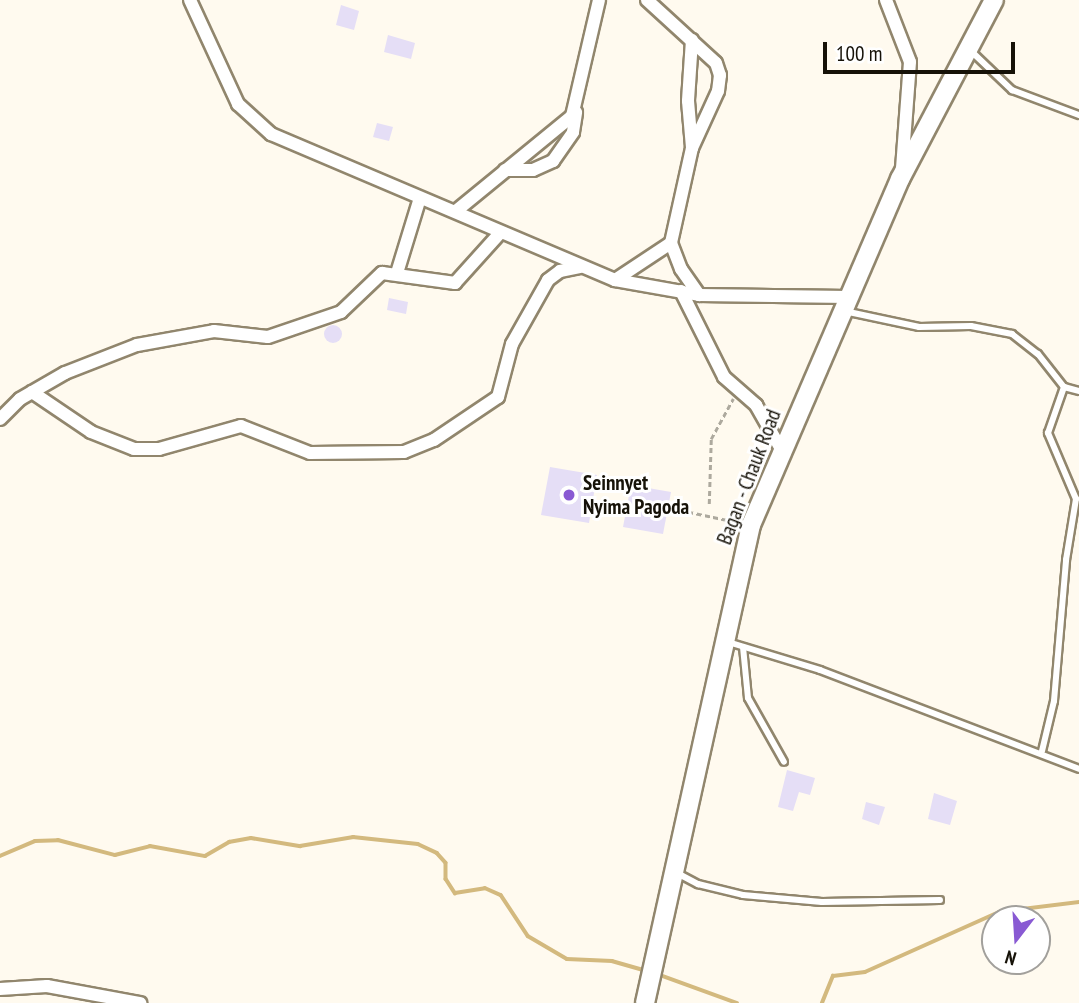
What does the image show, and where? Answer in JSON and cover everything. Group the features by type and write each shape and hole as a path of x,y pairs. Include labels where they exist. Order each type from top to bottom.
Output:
{"main road":[{"name":"Bagan - Chauk Road","path":"645,1003 723,641 751,525 781,449 900,179 994,0"}],"street":[{"path":"190,0 238,104 271,134 615,280 699,295 845,304"},
{"path":"505,170 533,170 553,161 573,132 598,0"},
{"path":"647,0 716,63 720,75 718,91 692,148 671,243 681,269 699,295"},
{"path":"886,0 910,62 900,179"},
{"path":"692,40 688,101 692,148"},
{"path":"456,211 563,125 579,98"},
{"path":"397,274 421,198"},
{"path":"0,419 32,392 65,373 137,345 214,331 268,337 341,312 373,277 397,274 455,284 500,233"},
{"path":"615,280 671,243"},
{"path":"32,392 91,432 134,449 159,449 241,426 310,453 404,452 434,440 498,397 512,344 548,280 560,271 581,267"},
{"path":"681,292 724,377 756,405 781,449"},
{"path":"0,989 47,985 139,1003"}],"lane":[{"path":"967,48 1012,90 1079,115"},
{"path":"845,304 919,327 971,326 1013,334 1038,354 1064,387 1079,391"},
{"path":"1042,751 1054,701 1066,560 1076,499 1048,433 1064,387"},
{"path":"723,641 1042,751 1079,769"},
{"path":"743,647 748,698 784,762"},
{"path":"673,872 698,884 743,895 822,902 940,900"}],"path":[{"path":"709,504 711,439 738,390"},
{"path":"680,510 751,525"}],"building":[{"path":"341,5 359,11 354,30 336,25"},
{"path":"388,35 415,43 411,59 384,52"},
{"path":"377,123 393,127 389,141 373,137"},
{"path":"389,298 408,302 406,314 387,310"},
{"path":"333,325 339,328 342,334 339,340 333,343 327,340 324,334 327,328"},
{"name":"Seinnyet Nyima Pagoda","path":"550,467 597,475 589,523 541,515"},
{"path":"631,485 671,492 663,534 623,527"},
{"path":"787,770 815,778 810,795 799,792 793,811 778,807"},
{"path":"934,793 957,801 950,825 928,819"},
{"path":"866,802 885,807 879,825 862,819"}],"waterway":[{"path":"0,856 35,841 58,840 115,855 150,846 205,856 229,842 251,838 300,846 353,837 418,844 437,853 446,863 446,879 455,893 485,888 501,895 528,936 567,959 612,961 646,971"},
{"path":"822,1003 833,976 865,972 999,912 1079,902"},
{"path":"657,974 737,1003"}],"place":[{"name":"Seinnyet Nyima Pagoda","path":"569,495"}]}
